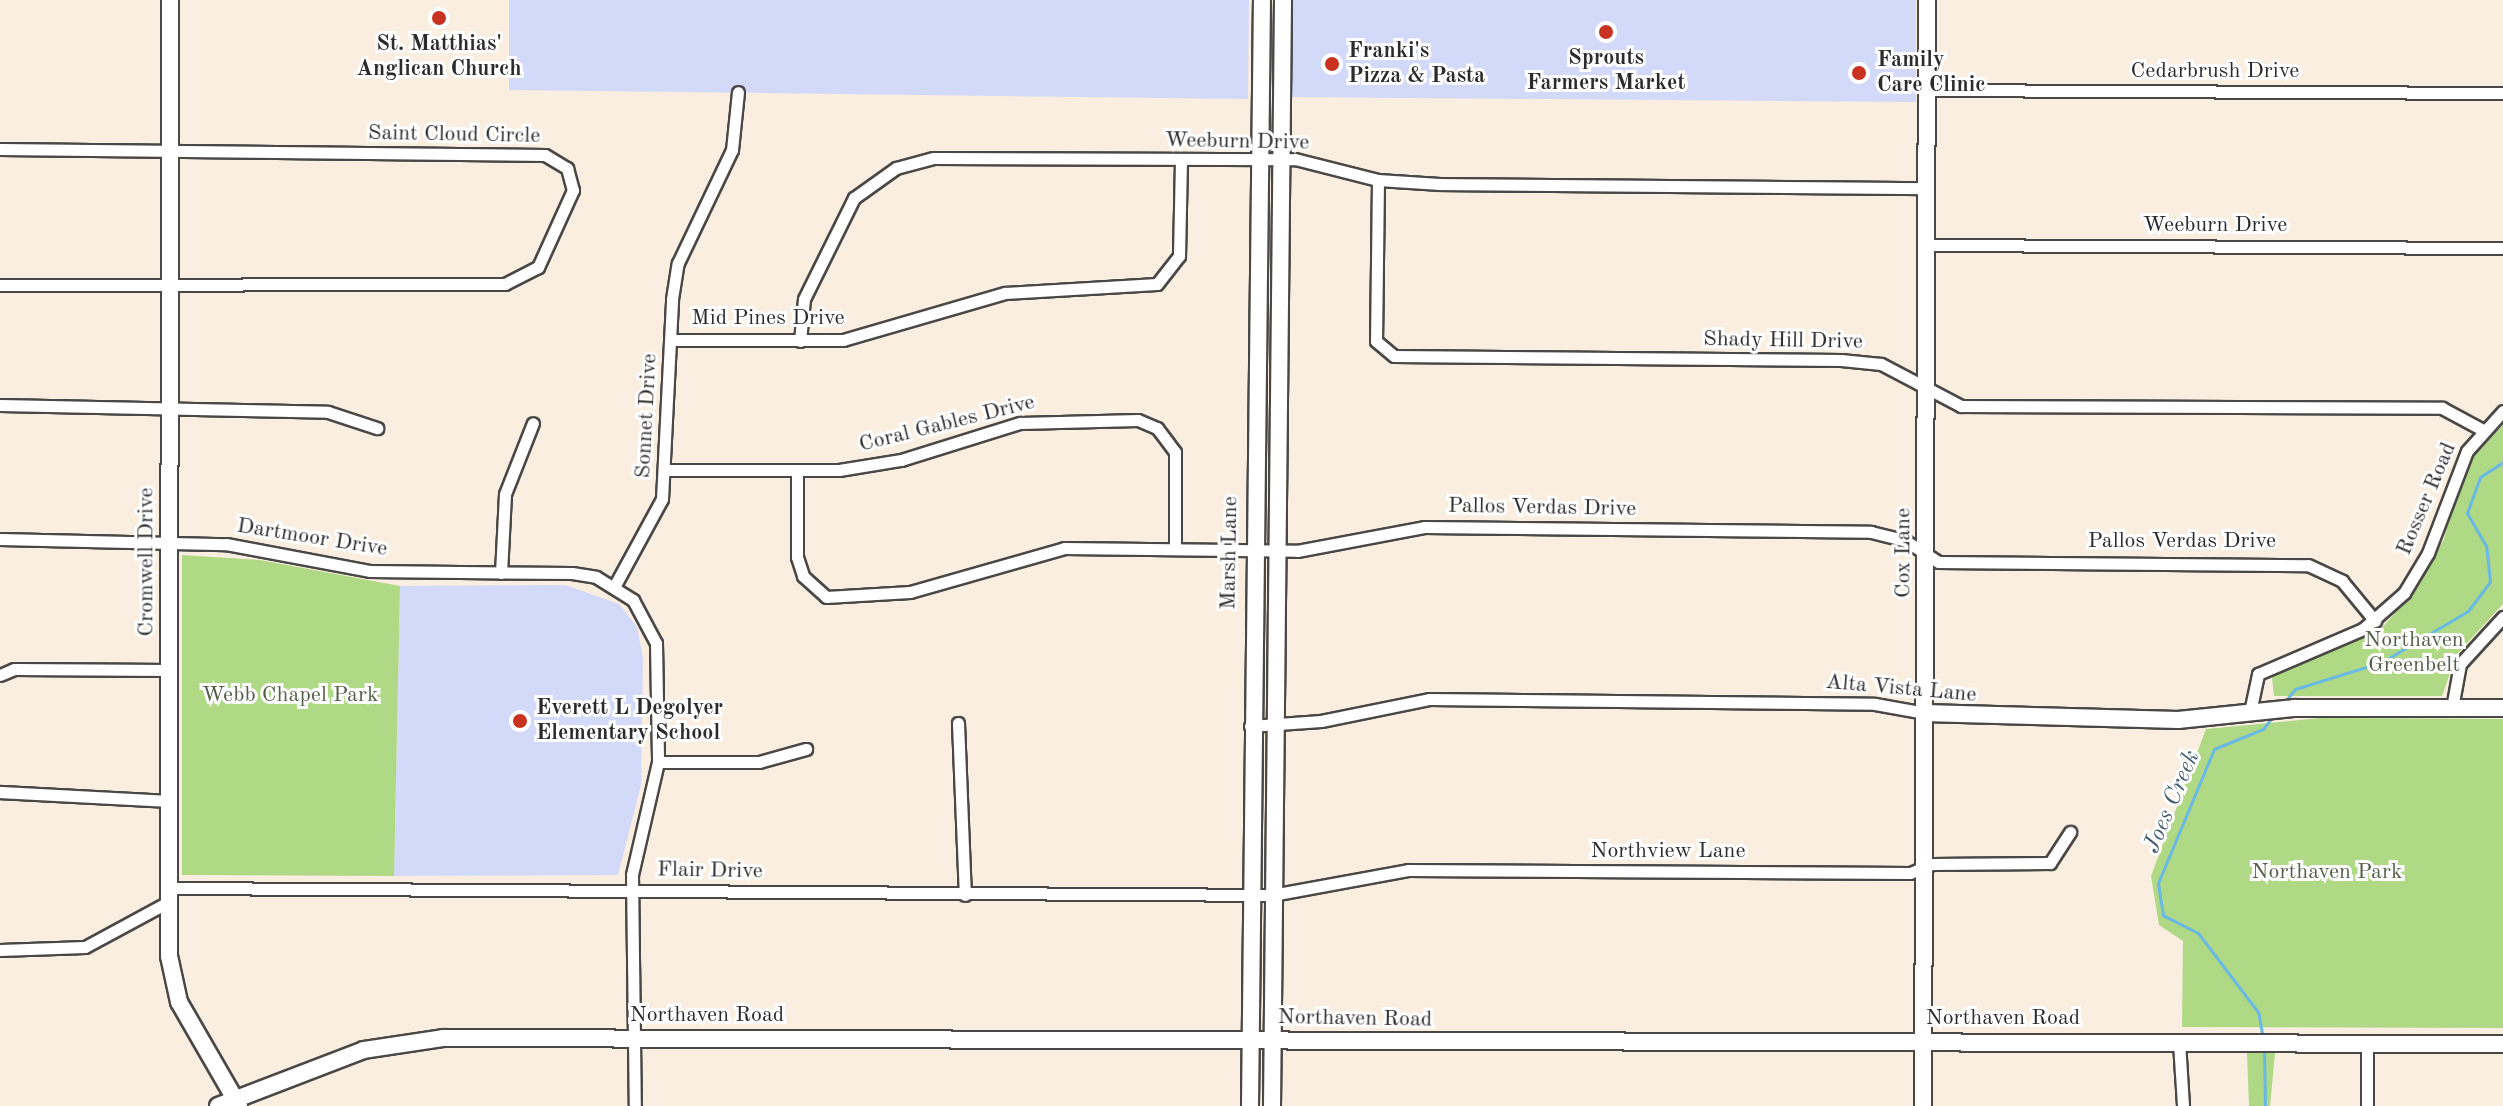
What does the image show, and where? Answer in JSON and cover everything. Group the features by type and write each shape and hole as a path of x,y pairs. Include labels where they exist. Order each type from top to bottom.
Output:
{"street":[{"name":"Cromwell Drive","path":"170,0 169,801 173,984 237,1104"},
{"name":"Marsh Lane","path":"1250,1106 1249,726 1262,0"},
{"name":"Marsh Lane","path":"1272,1106 1271,725 1283,0"},
{"name":"Cox Lane","path":"1923,1106 1927,0"},
{"name":"Cedarbrush Drive","path":"1928,90 2503,93"},
{"name":"Sonnet Drive","path":"614,587 651,527 668,470 671,340 678,263 732,150 738,92"},
{"name":"Saint Cloud Circle","path":"0,149 545,155 567,168 573,190 538,267 505,284 0,285"},
{"name":"Weeburn Drive","path":"800,341 804,299 854,198 896,168 934,158 1258,161 1280,158 1378,180 1927,188"},
{"name":"Mid Pines Drive","path":"671,340 800,341 867,337 1005,293 1157,284 1179,256 1181,161"},
{"name":"Shady Hill Drive","path":"1378,180 1376,341 1384,352 1841,360 1881,364 1927,391 1961,406 2442,408 2483,430"},
{"name":"Weeburn Drive","path":"1927,245 2503,248"},
{"path":"0,405 169,412 328,412 377,428"},
{"name":"Rosser Road","path":"2254,712 2258,674 2375,621 2415,577 2452,480 2483,430 2503,411"},
{"name":"Coral Gables Drive","path":"668,470 797,470 901,460 1020,423 1138,420 1157,428 1175,452 1175,548"},
{"path":"501,573 505,494 533,423"},
{"name":"Pallos Verdas Drive","path":"797,470 797,557 803,576 826,597 910,592 1042,550 1273,550 1424,527 1871,532 1926,553 1938,562 2297,563 2335,575 2375,621"},
{"name":"Dartmoor Drive","path":"0,539 169,541 267,550 370,571 572,573 614,587"},
{"path":"614,587 645,613 656,643 658,762 638,834 632,890 635,1106"},
{"path":"2452,708 2460,664 2503,617"},
{"path":"0,675 14,669 169,670"},
{"name":"Alta Vista Lane","path":"1249,726 1429,699 1875,704 1925,713 2178,720 2295,708 2503,708"},
{"path":"958,723 965,895"},
{"path":"658,762 759,762 806,749"},
{"path":"0,792 169,801"},
{"name":"Northview Lane","path":"1248,894 1272,895 1408,870 1924,867 2050,863 2070,832"},
{"name":"Flair Drive","path":"170,895 632,890 965,895 1248,894"},
{"path":"0,950 85,947 170,895"},
{"name":"Northaven Road","path":"218,1106 237,1104 340,1057 416,1040 1272,1039 1820,1047 1923,1041 2503,1044"},
{"path":"2179,1042 2183,1106"},
{"path":"2367,1043 2367,1106"}],"shaded area":[{"path":"509,0 1249,0 1248,99 509,90"},
{"path":"1293,0 1916,0 1916,102 1290,97"},
{"name":"Everett L Degolyer Elementary School","path":"565,585 619,604 637,627 643,658 641,785 618,875 394,876 400,586"}],"green space":[{"name":"Northaven Greenbelt","path":"2503,425 2503,604 2457,654 2442,696 2274,696 2272,677 2381,629 2418,587 2444,539 2461,470"},
{"name":"Webb Chapel Park","path":"182,555 260,560 400,586 394,876 182,875"},
{"name":"Northaven Park","path":"2321,718 2503,719 2503,1028 2182,1027 2183,941 2159,925 2151,876 2206,729"},
{"path":"2247,1052 2275,1053 2270,1106 2249,1106"}],"waterway":[{"name":"Joes Creek","path":"2283,704 2295,689 2382,662 2468,611 2490,582 2486,546 2467,513 2480,477 2503,462"},
{"name":"Joes Creek","path":"2263,1039 2258,1012 2198,933 2163,915 2158,883 2214,749 2263,729 2273,716"},
{"name":"Joes Creek","path":"2264,1050 2265,1106"}],"place":[{"name":"St. Matthias' Anglican Church","path":"439,18"},
{"name":"Sprouts Farmers Market","path":"1606,32"},
{"name":"Franki's Pizza & Pasta","path":"1332,64"},
{"name":"Family Care Clinic","path":"1859,73"},
{"name":"Everett L Degolyer Elementary School","path":"520,721"}]}
